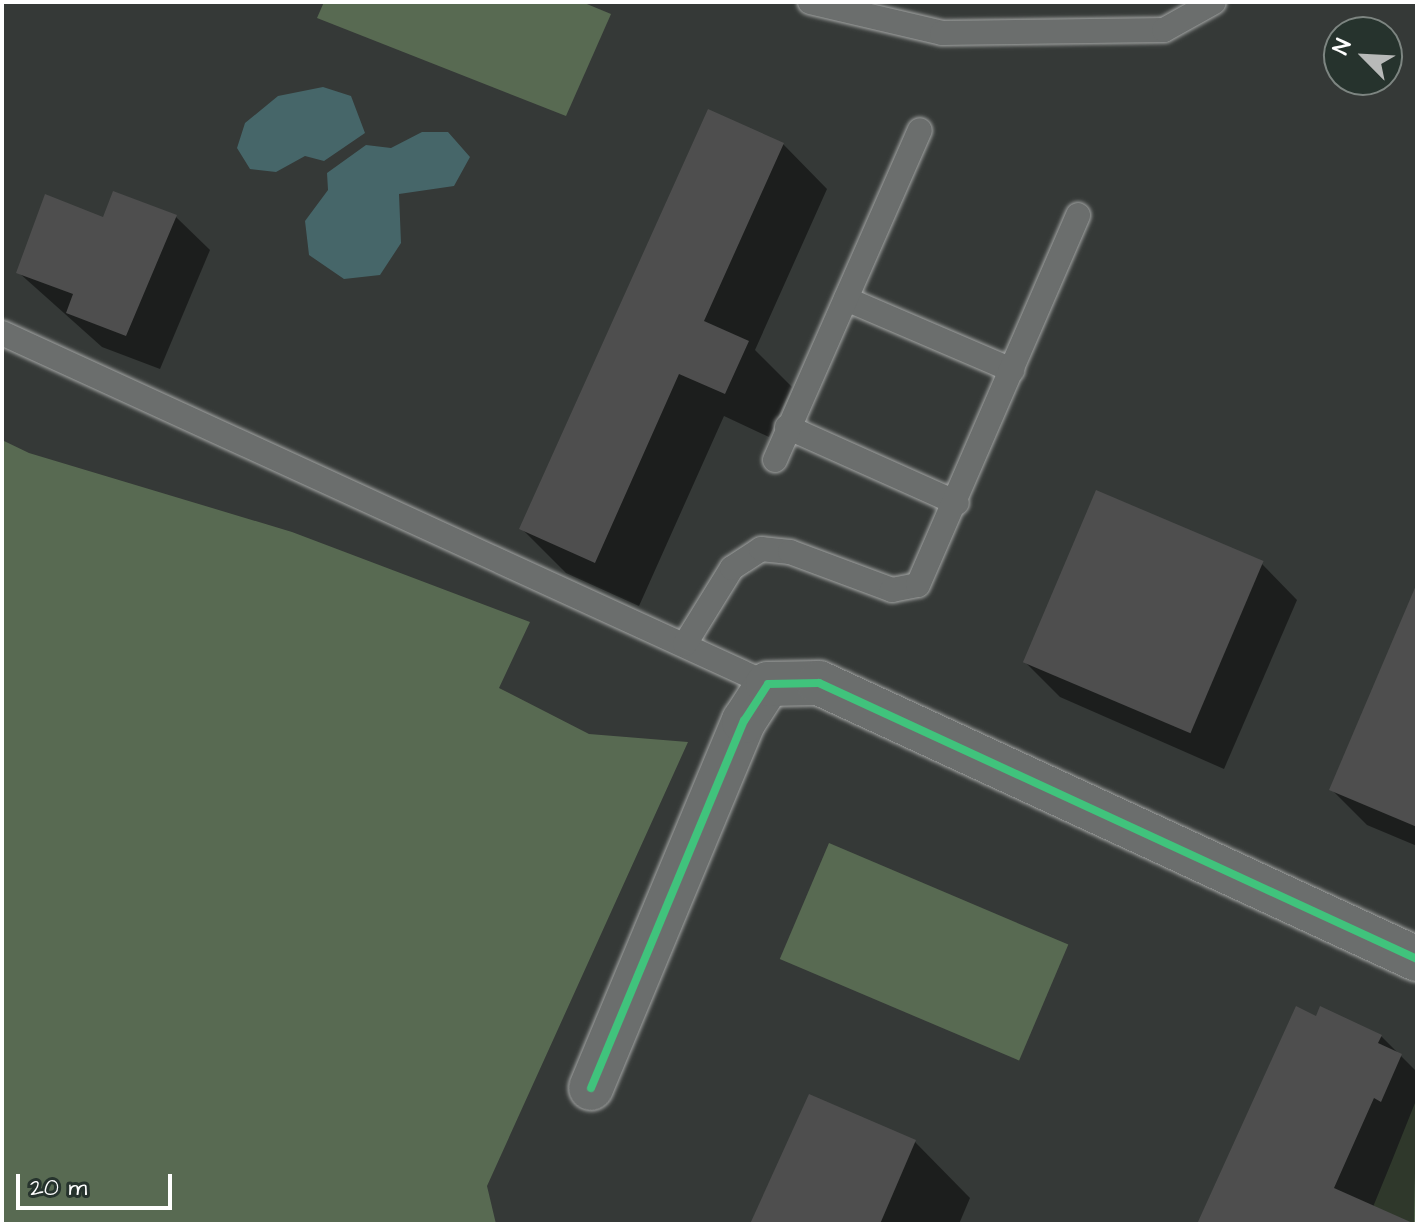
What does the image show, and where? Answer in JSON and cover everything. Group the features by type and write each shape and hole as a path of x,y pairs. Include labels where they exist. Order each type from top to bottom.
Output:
{"street":[{"path":"591,1088 744,721 768,684 819,683 1417,959"}],"lane":[{"path":"810,2 942,33 1164,30 1214,2"},
{"path":"775,460 920,130"},
{"path":"685,644 732,568 761,549 790,552 892,590 918,585 957,503 1078,215"},
{"path":"846,299 1012,370"},
{"path":"2,333 768,684"},
{"path":"787,427 957,503"}],"green space":[{"path":"324,2 582,2 611,14 566,116 317,18"},
{"path":"2,440 29,453 292,532 530,622 499,688 589,734 688,742 487,1186 496,1224 2,1224"},
{"path":"829,843 1068,945 1019,1061 780,959"},
{"path":"1417,1098 1417,1224 1366,1224 1391,1163"}],"water":[{"path":"323,87 351,96 365,133 324,161 305,156 276,172 250,169 237,148 245,123 278,96"},
{"path":"422,132 448,132 470,157 454,186 399,194 401,243 380,275 344,279 309,255 305,221 328,190 327,173 366,145 391,148"}],"building":[{"path":"708,109 784,143 704,321 749,341 725,394 679,374 595,563 519,529"},
{"path":"113,191 177,215 126,336 66,313 73,294 16,273 45,194 103,217"},
{"path":"1096,490 1264,561 1190,733 1023,662"},
{"path":"1417,583 1417,827 1329,790"},
{"path":"1296,1006 1316,1016 1320,1006 1382,1035 1378,1043 1402,1054 1381,1102 1374,1098 1334,1188 1415,1224 1197,1224"},
{"path":"809,1094 916,1140 880,1224 750,1224"}],"cycle path":[{"path":"591,1088 744,721 768,684 819,683 1417,959"}]}
